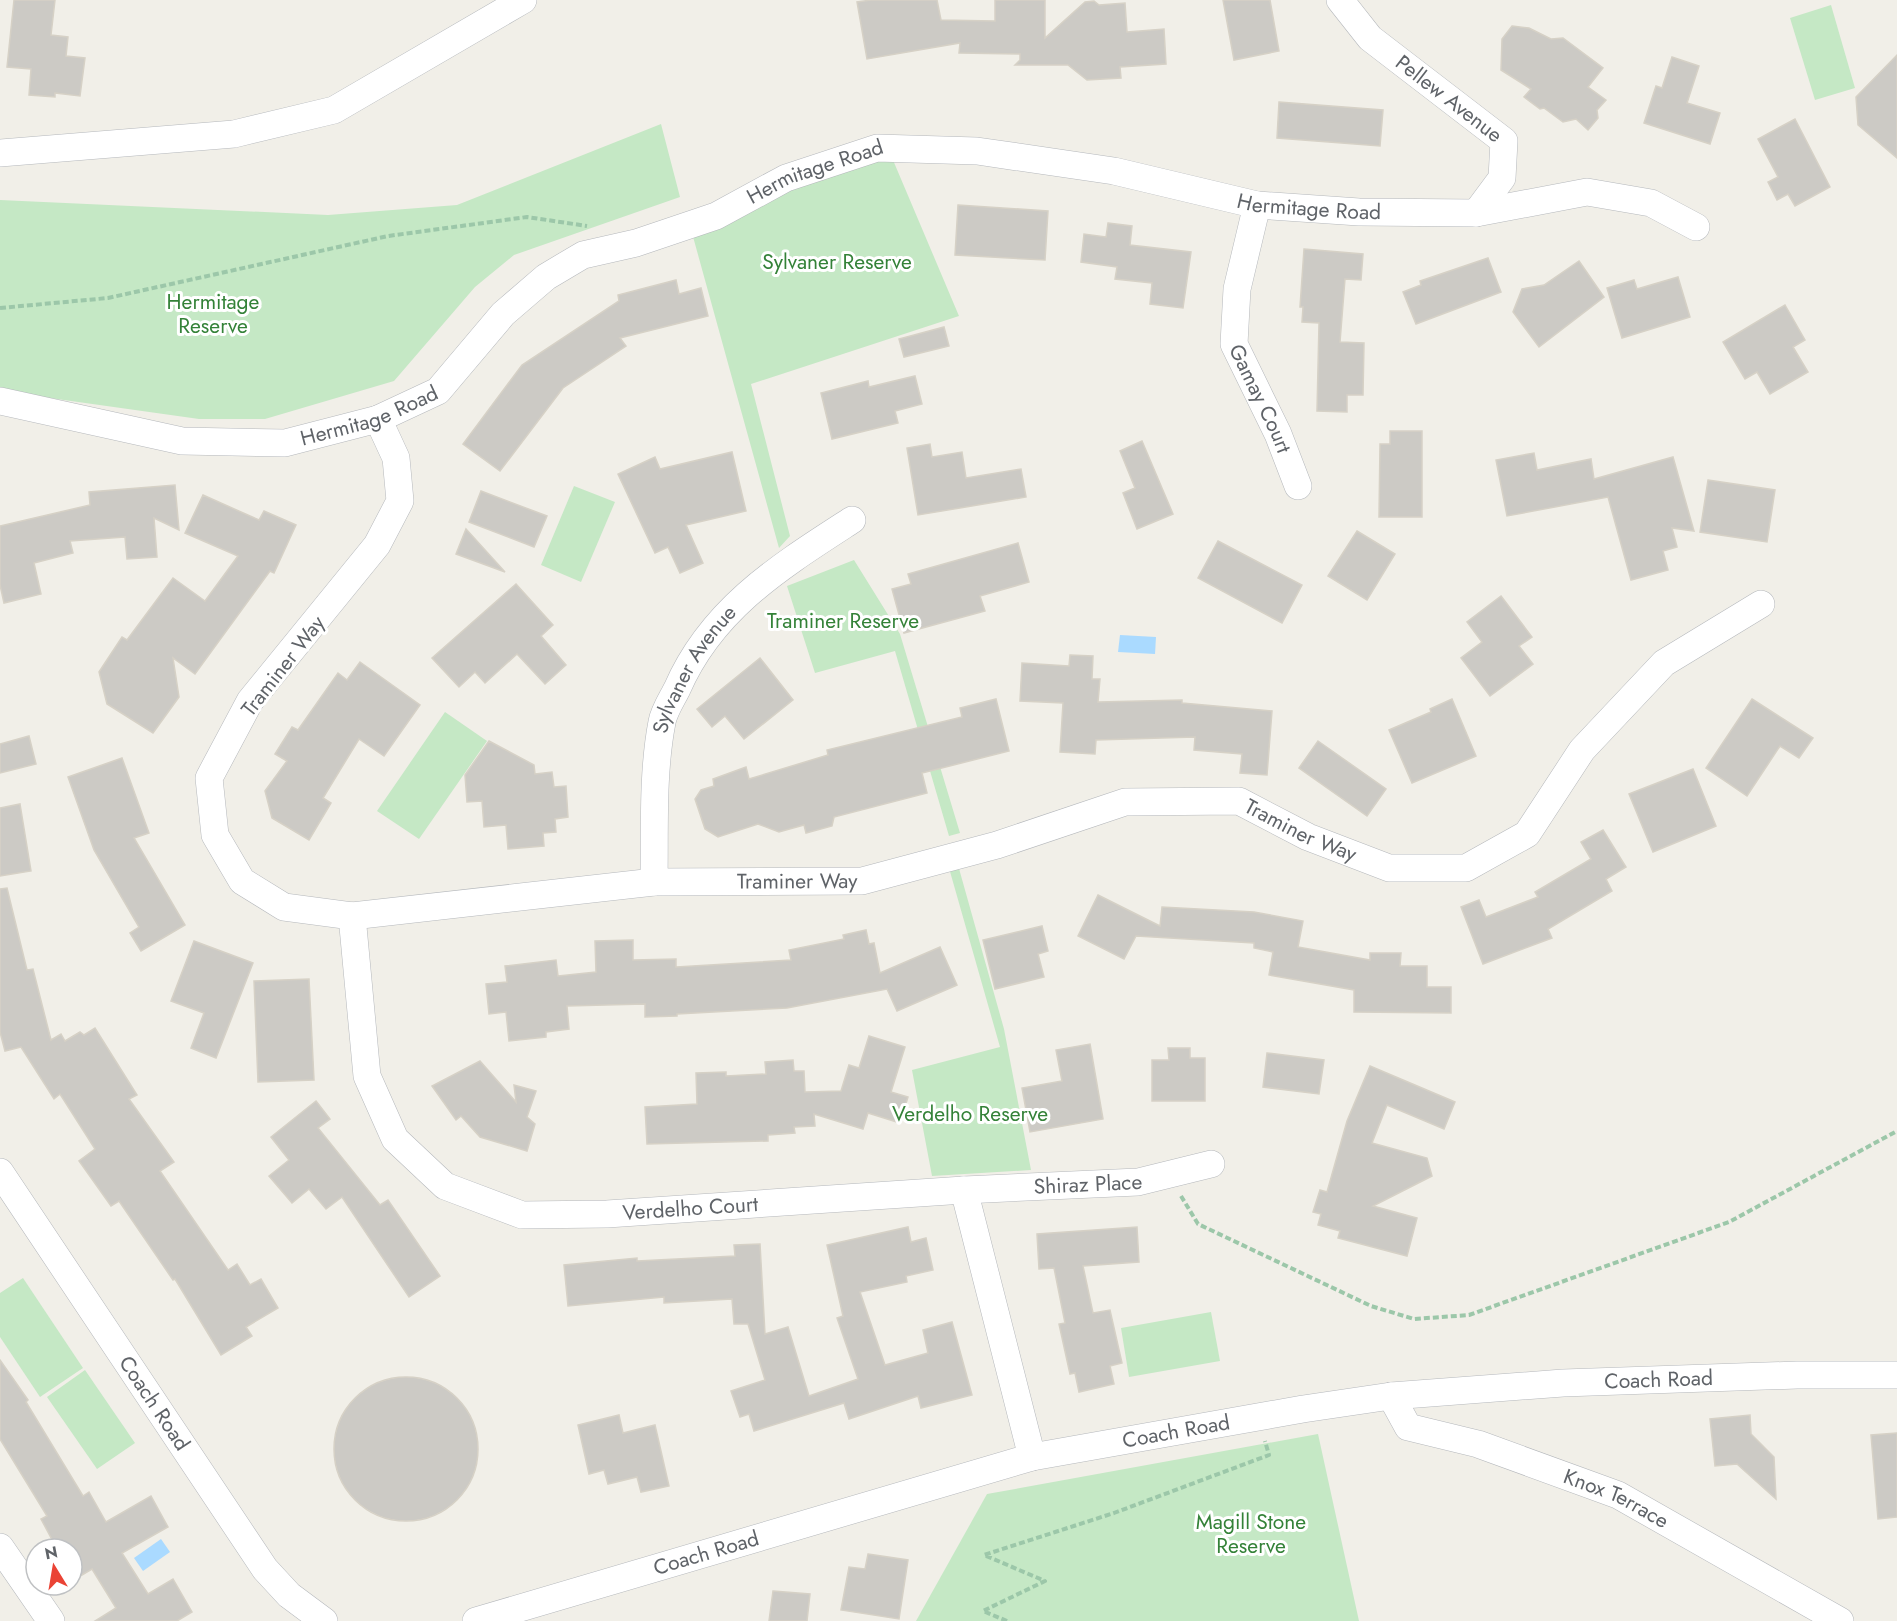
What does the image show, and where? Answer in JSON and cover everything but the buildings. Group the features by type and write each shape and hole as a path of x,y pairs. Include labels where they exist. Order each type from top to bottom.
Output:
{"street":[{"path":"0,153 234,134 334,110 523,0"},
{"name":"Pellew Avenue","path":"1340,0 1370,38 1504,141 1502,178 1476,213"},
{"name":"Hermitage Road","path":"0,401 182,441 285,443 378,419 438,391 503,314 546,277 583,255 636,243 716,216 786,178 877,148 977,151 1103,169 1257,205 1359,212 1476,213 1587,192 1651,203 1696,227"},
{"name":"Gamay Court","path":"1257,205 1237,289 1234,344 1278,435 1298,486"},
{"name":"Traminer Way","path":"378,419 396,458 400,501 377,545 333,602 250,701 209,778 215,835 242,881 284,907 352,916 654,882 862,880 997,845 1125,802 1239,801 1308,837 1389,868 1466,868 1527,834 1582,750 1664,663 1761,604"},
{"name":"Sylvaner Avenue","path":"654,882 656,783 662,720 688,663 733,606 774,570 852,520"},
{"name":"Verdelho Court","path":"352,916 367,1076 395,1139 445,1185 522,1215 607,1214 964,1190"},
{"name":"Shiraz Place","path":"964,1190 1137,1182 1211,1164"},
{"name":"Coach Road","path":"0,1172 265,1569 289,1595 324,1621"},
{"path":"964,1190 1032,1457"},
{"name":"Coach Road","path":"476,1621 1032,1457 1259,1417 1391,1396 1563,1383 1797,1375 1897,1376"},
{"name":"Knox Terrace","path":"1391,1396 1408,1427 1479,1444 1618,1495 1840,1621"},
{"path":"0,1547 51,1621"}],"path":[{"path":"0,308 108,298 388,236 527,217 593,227"},
{"path":"1167,1175 1198,1224 1371,1306 1414,1319 1469,1315 1729,1222 1897,1131"},
{"path":"1007,1621 983,1611 1045,1581 984,1555 1114,1513 1269,1455 1259,1417"}],"green space":[{"path":"1831,5 1855,88 1815,100 1790,18"},
{"name":"Hermitage Reserve","path":"661,124 680,197 514,255 475,287 394,381 265,419 199,419 0,391 0,200 328,215 457,205"},
{"name":"Sylvaner Reserve","path":"890,153 959,316 751,384 790,536 779,548 692,233 759,202"},
{"path":"574,486 615,502 581,582 541,565"},
{"name":"Traminer Reserve","path":"854,560 900,634 960,833 949,836 895,651 815,673 787,586"},
{"path":"445,712 487,741 419,839 377,811"},
{"name":"Verdelho Reserve","path":"958,865 1004,1029 1031,1170 932,1176 912,1070 1000,1047 949,868"},
{"path":"23,1278 83,1368 40,1397 0,1337 0,1293"},
{"path":"1211,1312 1220,1361 1129,1377 1121,1328"},
{"path":"85,1370 135,1443 97,1469 47,1397"},
{"name":"Magill Stone Reserve","path":"1318,1434 1359,1621 916,1621 987,1494"}],"water":[{"path":"1120,635 1156,637 1155,654 1118,652"},
{"path":"161,1539 170,1552 143,1571 134,1558"}]}
